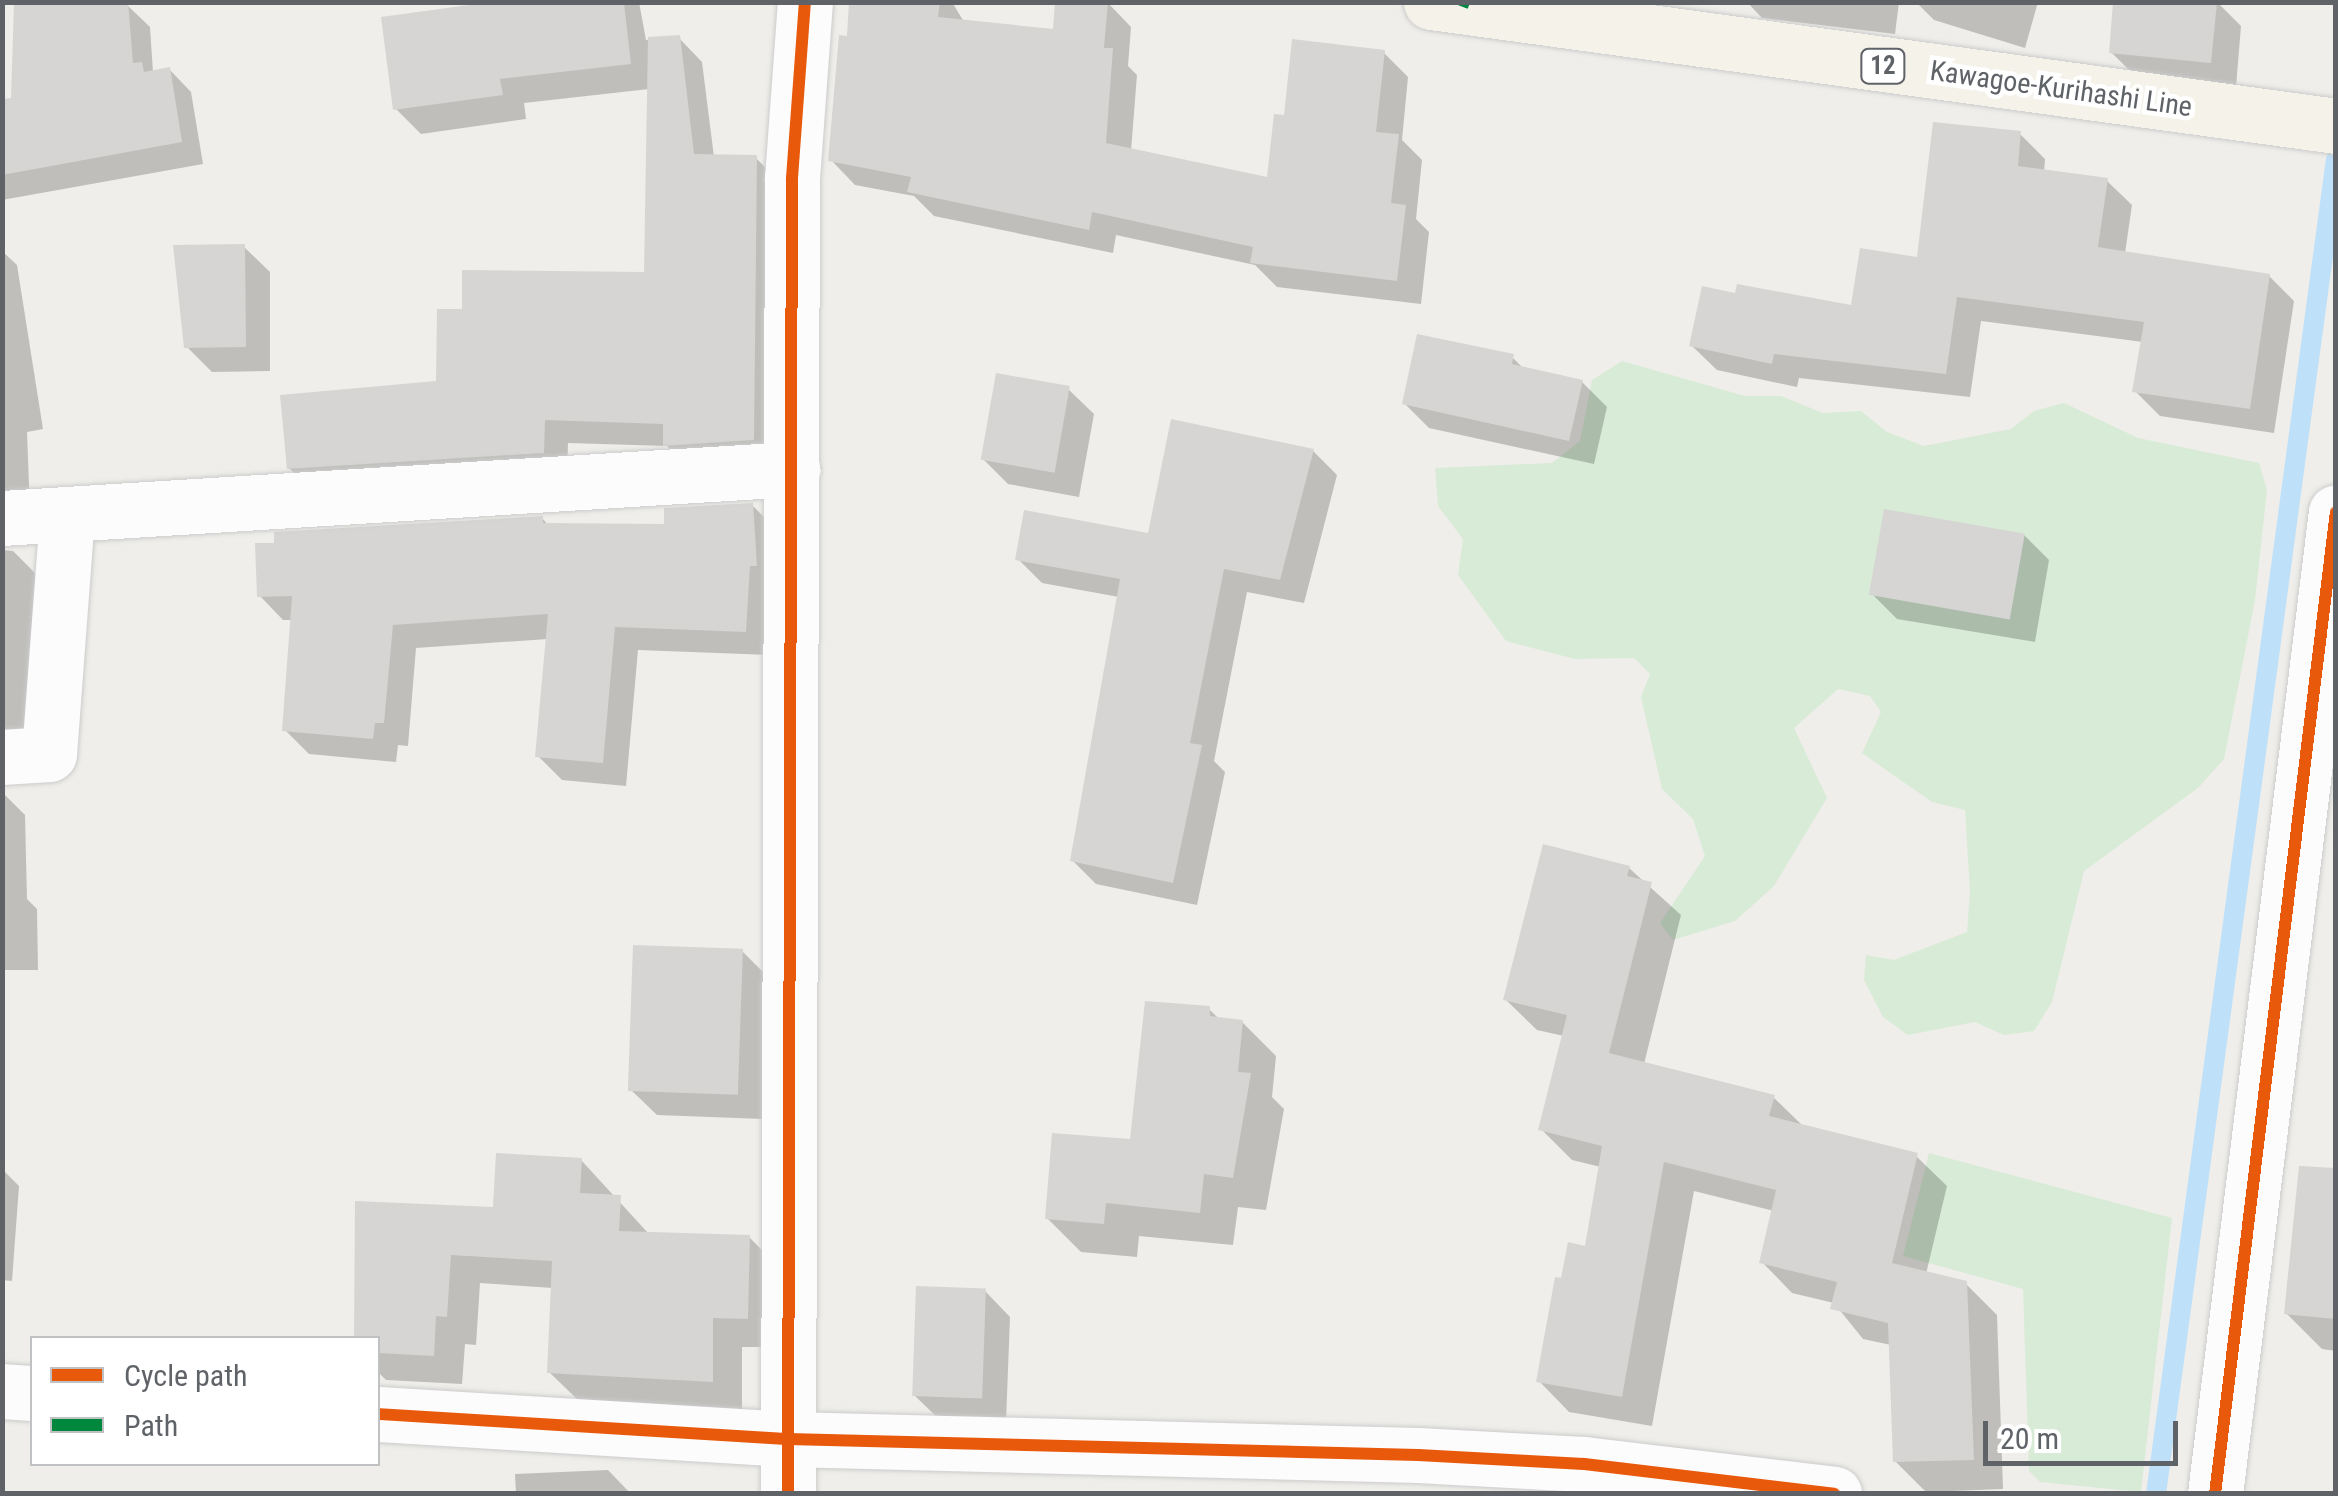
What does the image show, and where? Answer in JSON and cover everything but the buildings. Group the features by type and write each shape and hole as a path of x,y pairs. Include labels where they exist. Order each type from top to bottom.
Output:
{"main road":[{"name":"Kawagoe-Kurihashi Line","path":"1430,2 2336,126"}],"street":[{"path":"788,1494 792,178 805,2"},
{"path":"2,518 792,468"},
{"path":"2215,1494 2336,512"},
{"path":"2,757 50,754 67,515"},
{"path":"2,1391 30,1393"},
{"path":"380,1414 1834,1494"}],"green space":[{"path":"1622,361 1745,396 1781,396 1823,413 1861,411 1887,432 1924,446 2011,429 2034,411 2064,403 2138,438 2259,463 2267,490 2255,600 2224,759 2198,788 2084,871 2052,1002 2034,1031 2004,1035 1975,1022 1908,1035 1883,1017 1864,980 1866,955 1894,960 1967,932 1970,892 1965,810 1932,802 1862,753 1881,712 1870,696 1838,689 1794,728 1827,798 1774,886 1735,921 1673,940 1660,923 1705,856 1693,819 1662,789 1641,697 1650,674 1634,658 1575,659 1506,641 1458,575 1463,539 1438,506 1435,468 1552,463 1580,441 1592,380"},
{"path":"1929,1153 2172,1218 2141,1492 2040,1482 2029,1471 2023,1289 1903,1256"}],"waterway":[{"path":"2156,1494 2336,159"}],"marked path":[{"path":"1463,7 1465,2"}],"cycle path":[{"path":"788,1494 792,178 805,2"},
{"path":"2215,1494 2336,512"},
{"path":"380,1414 788,1439 1418,1455 1584,1464 1834,1494"}]}
